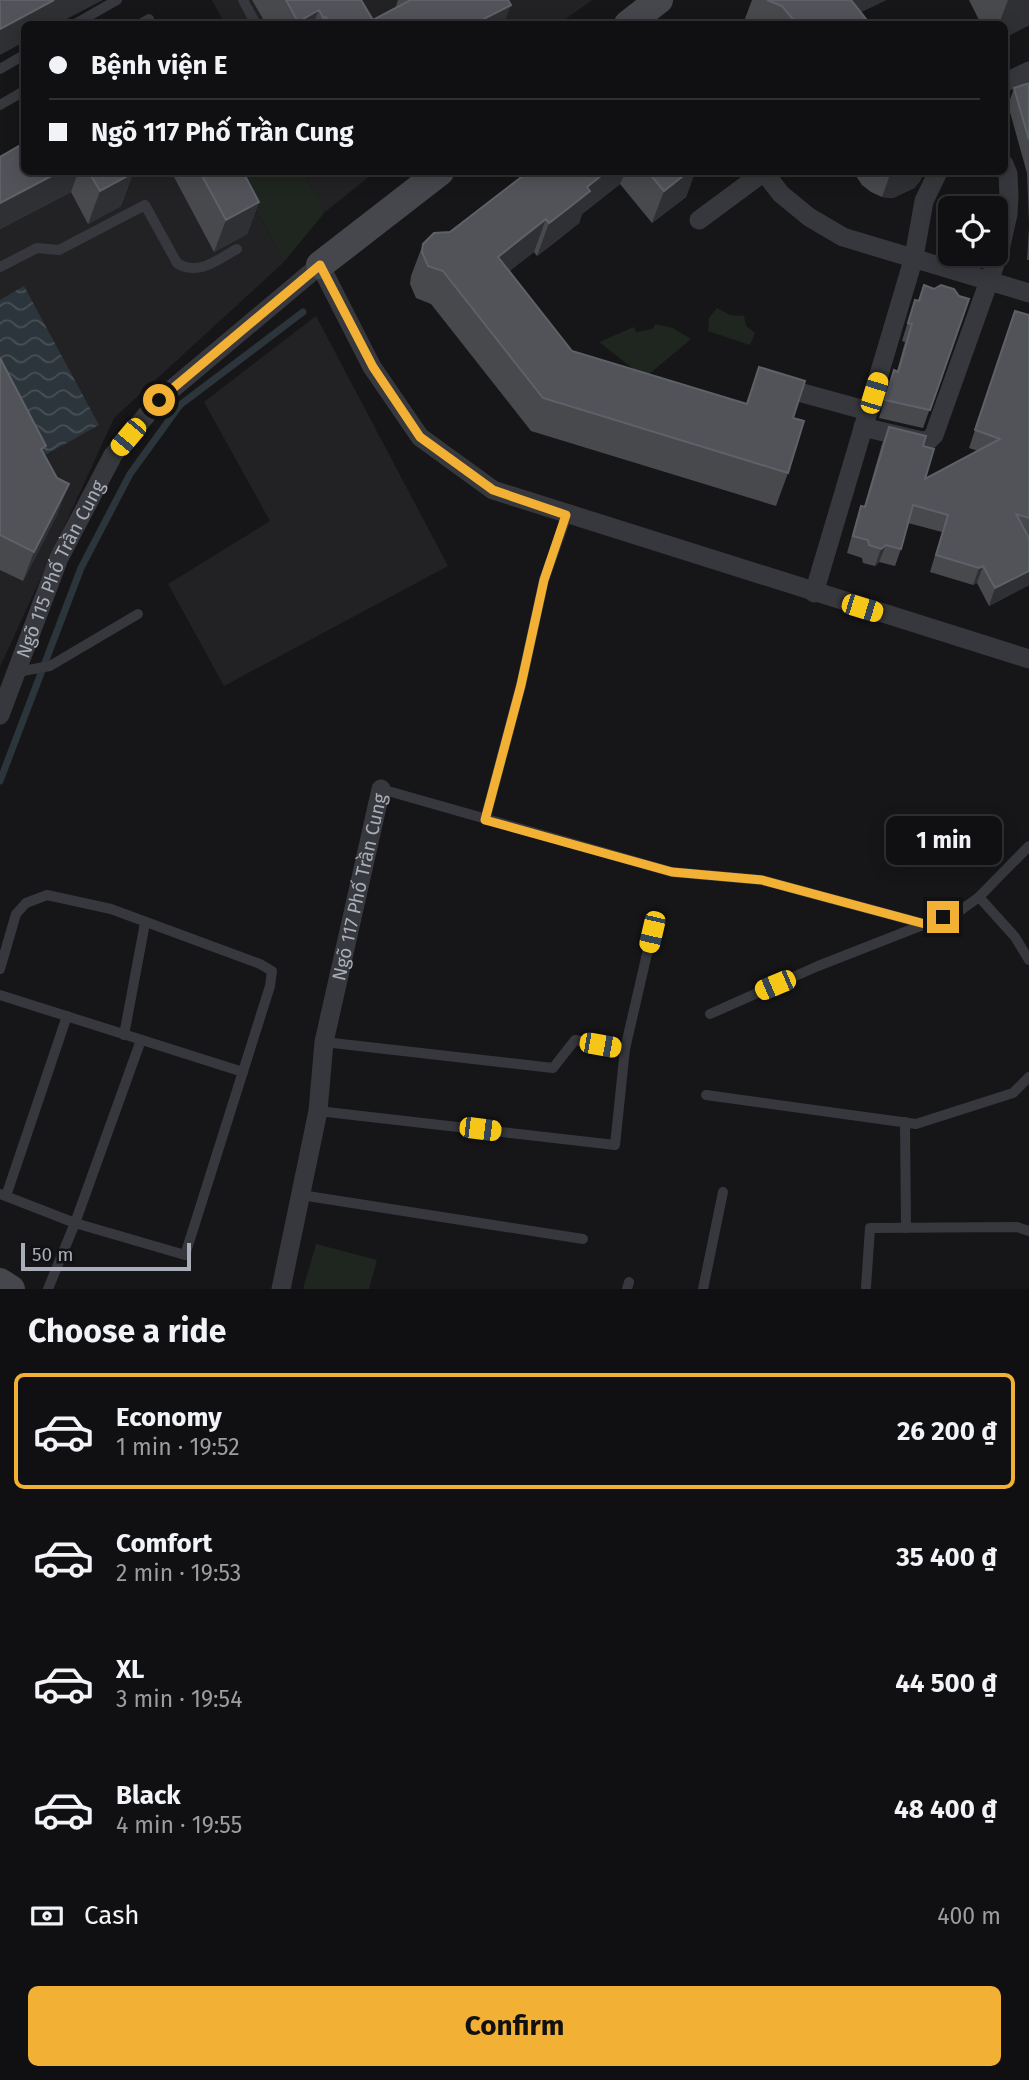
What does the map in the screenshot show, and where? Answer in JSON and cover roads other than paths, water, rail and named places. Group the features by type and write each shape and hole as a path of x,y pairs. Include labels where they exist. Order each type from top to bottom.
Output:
{"street":[{"path":"1008,81 1029,71"},
{"path":"436,175 320,265 373,367 420,437 493,490 1029,659"},
{"path":"699,220 760,175"},
{"path":"766,175 781,194 809,218 843,236 1029,293"},
{"path":"814,593 914,257 924,201 937,175"},
{"path":"776,386 922,441 929,440 934,435 1000,250 1008,214 1008,175"},
{"name":"Ngõ 115 Phố Trần Cung","path":"0,715 25,671 59,558 113,455 159,400 320,265"},
{"name":"Ngõ 117 Phố Trần Cung","path":"281,1289 318,1111 324,1042 381,789"},
{"path":"0,1282 11,1289"}],"lane":[{"path":"80,21 117,0"},
{"path":"243,0 254,21"},
{"path":"0,69 21,57"},
{"path":"0,105 21,93"},
{"path":"0,267 37,248 59,250 145,205 177,263 185,269 198,269 237,249"},
{"path":"485,820 521,685 544,580 566,515"},
{"path":"25,671 50,666 138,614"},
{"name":"Ngõ 117 Phố Trần Cung","path":"381,789 672,872 762,880 925,924"},
{"path":"710,1014 818,966 961,911 979,897 1029,845"},
{"path":"0,969 16,914 26,902 47,895 111,909 260,964 272,971 270,986 185,1255 75,1223 3,1195 67,1016"},
{"path":"979,897 1015,937 1029,960"},
{"path":"124,1035 145,923"},
{"path":"318,1111 615,1145 625,1049 652,932"},
{"path":"0,995 243,1072"},
{"path":"48,1289 75,1223 141,1040"},
{"path":"324,1042 553,1068 575,1040 625,1049"},
{"path":"706,1095 916,1124 1013,1093 1029,1077"},
{"path":"905,1122 906,1228"},
{"path":"703,1289 723,1192"},
{"path":"300,1195 583,1239"},
{"path":"866,1287 870,1228 1017,1227 1029,1231"}],"water":[{"path":"24,286 99,425 36,460 0,393 0,300"}],"waterway":[{"path":"0,781 81,568 130,474 180,405 303,312"}]}
